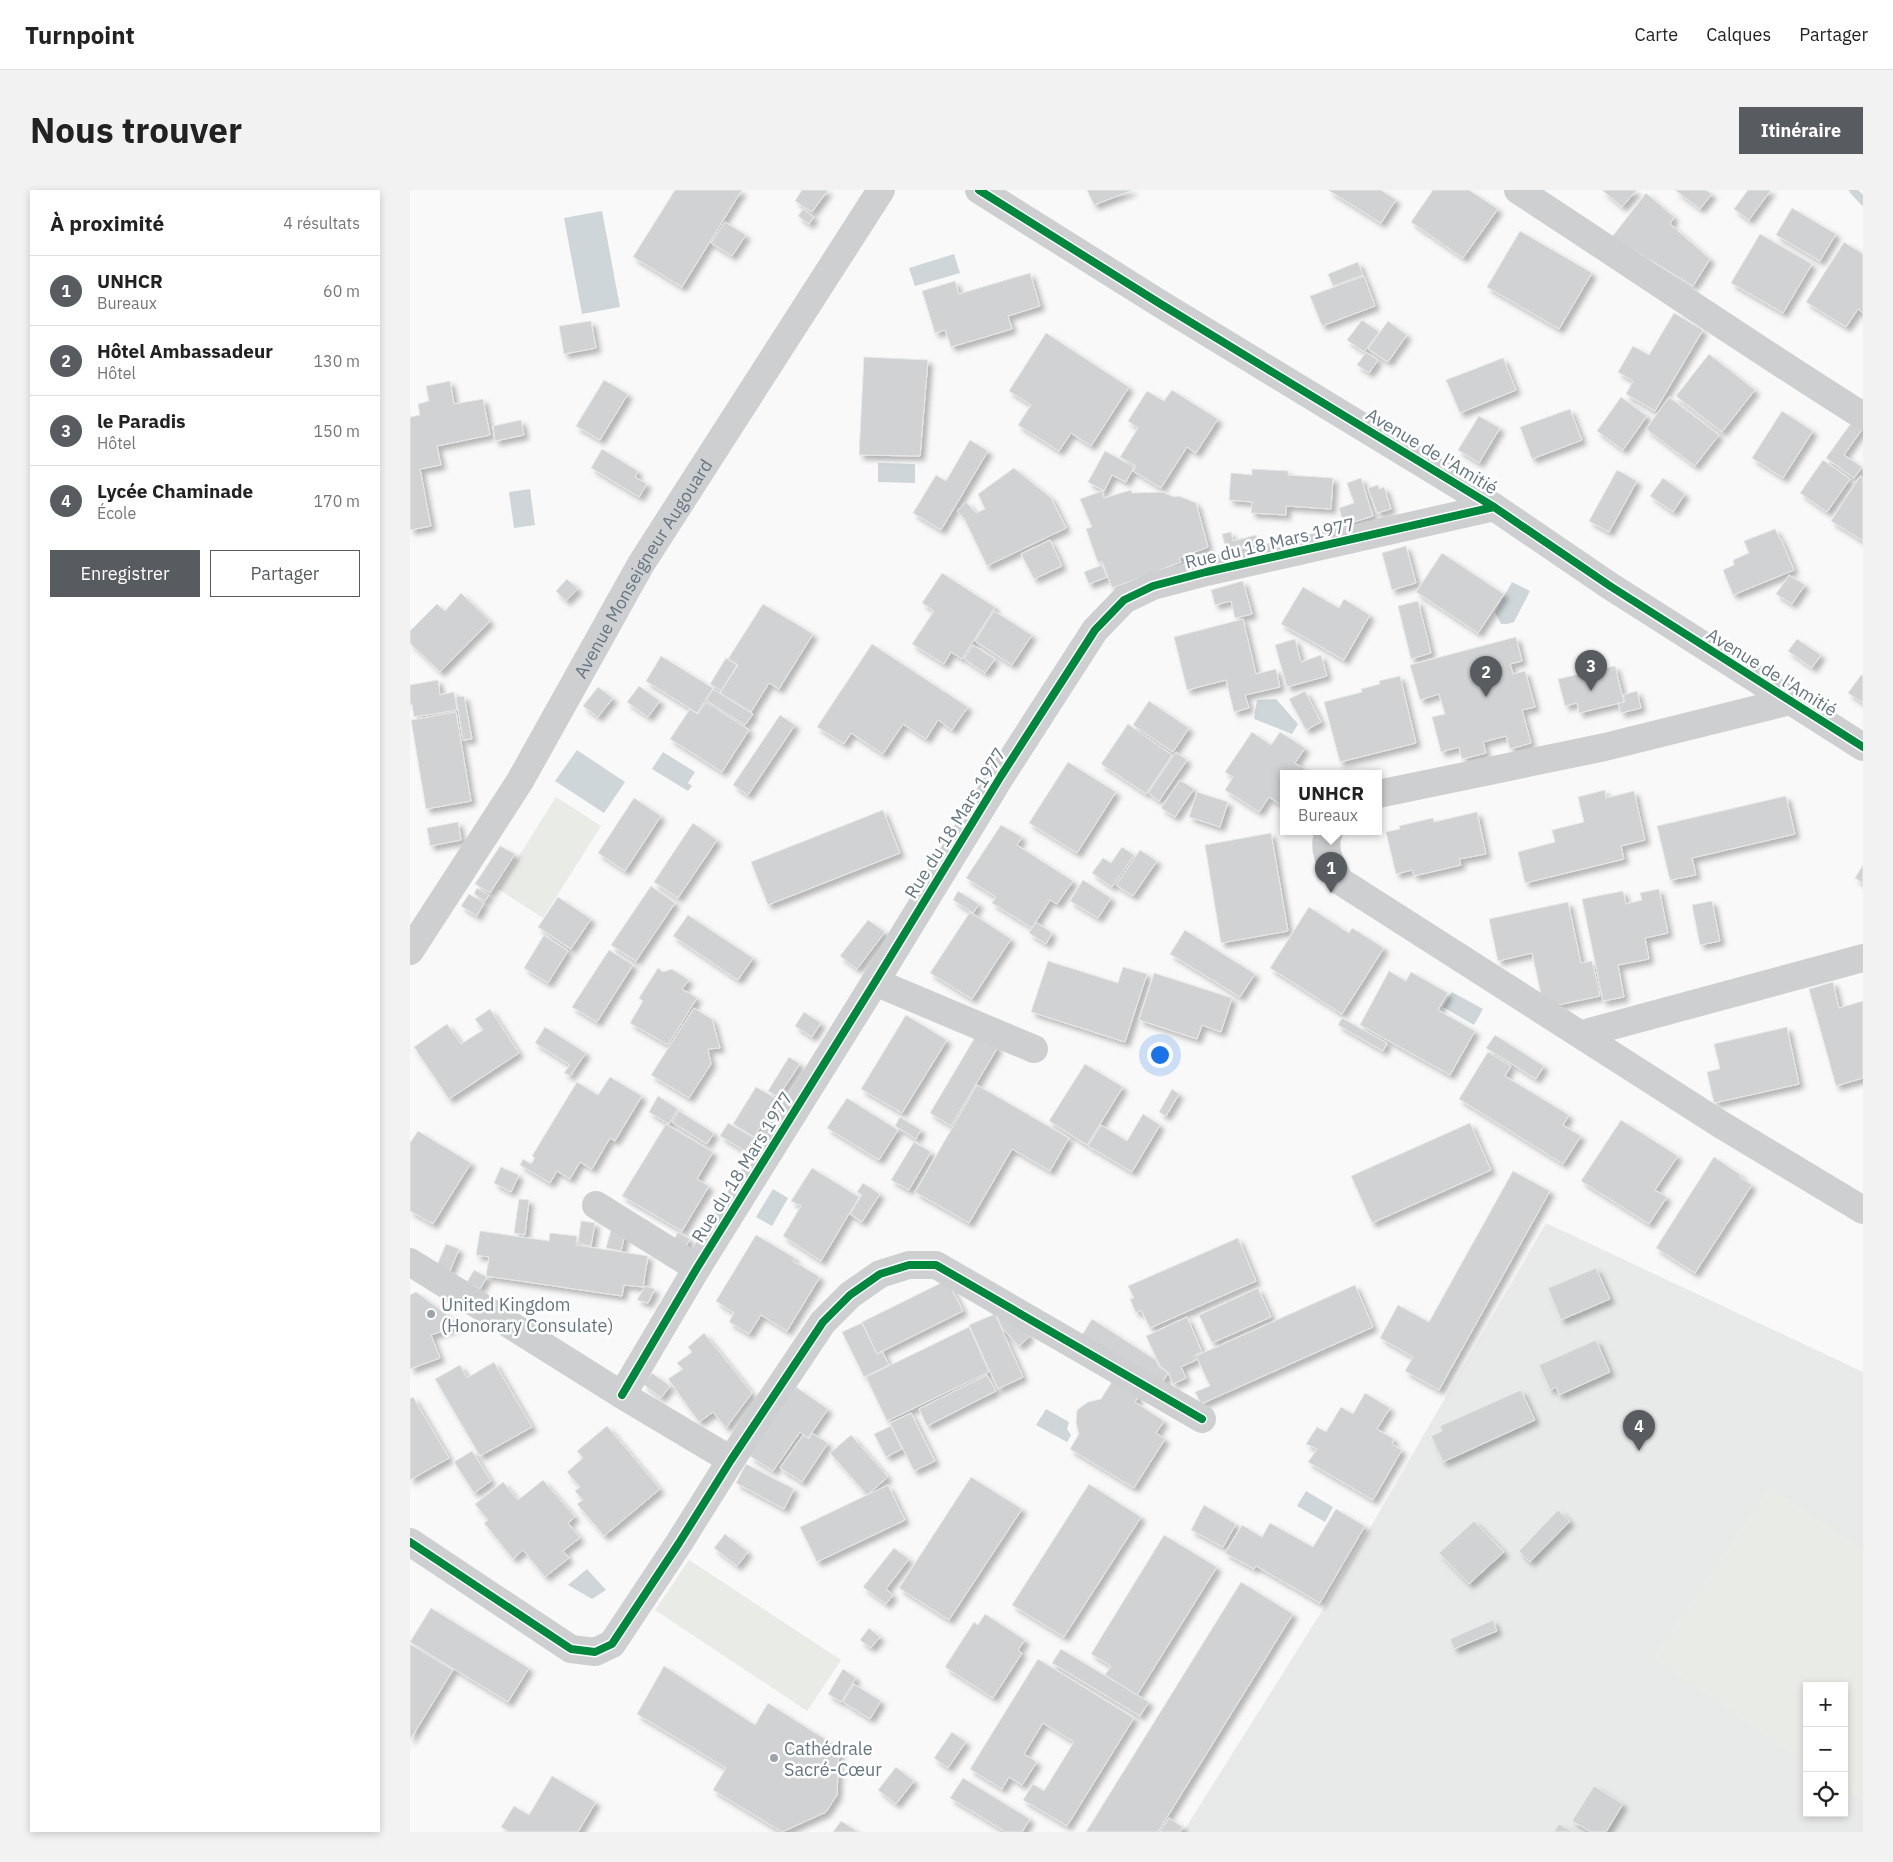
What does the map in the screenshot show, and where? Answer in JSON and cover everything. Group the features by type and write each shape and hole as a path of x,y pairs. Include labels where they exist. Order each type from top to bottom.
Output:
{"street":[{"name":"Avenue Monseigneur Augouard","path":"410,952 520,781 641,564 881,190"},
{"name":"Avenue de l'Amitié","path":"979,190 1159,303 1494,507 1610,586 1863,747"},
{"path":"1518,190 1658,281 1769,357 1863,416"},
{"name":"Rue du 18 Mars 1977","path":"622,1395 697,1268 1001,776 1095,630 1124,600 1153,586 1206,572 1494,507"},
{"path":"1382,793 1605,747 1790,701"},
{"path":"1327,835 1327,856 1340,881 1720,1124 1863,1210"},
{"path":"1582,1034 1863,958"},
{"path":"875,982 1034,1049"},
{"path":"596,1205 697,1268"},
{"path":"410,1262 622,1395 731,1460"},
{"path":"410,1542 571,1649 595,1652 612,1644 822,1322 850,1295 880,1274 909,1265 936,1265 1202,1419"}],"shaded area":[{"path":"602,211 620,307 582,314 564,218"},
{"path":"954,254 960,273 915,286 909,268"},
{"path":"878,463 915,464 915,483 878,482"},
{"path":"530,489 535,525 514,528 509,492"},
{"path":"1512,582 1530,591 1514,622 1501,624 1495,612"},
{"path":"1276,699 1298,724 1292,734 1254,719 1257,700"},
{"path":"577,750 625,782 604,813 555,781"},
{"path":"663,752 695,772 688,783 692,786 688,791 652,769"},
{"path":"556,797 601,826 543,918 498,889"},
{"path":"1452,992 1483,1009 1474,1025 1443,1007"},
{"path":"773,1189 788,1198 772,1226 756,1217"},
{"path":"1546,1223 1863,1372 1863,1832 1183,1832 1322,1611"},
{"path":"1046,1409 1069,1422 1067,1429 1071,1435 1067,1442 1036,1425"},
{"path":"1770,1486 1863,1549 1863,1801 1848,1791 1848,1682 1803,1682 1803,1760 1652,1658"},
{"path":"1306,1491 1333,1507 1325,1522 1297,1506"},
{"path":"689,1560 841,1660 807,1711 655,1610"},
{"path":"587,1569 606,1590 592,1599 568,1585"}],"building":[{"path":"675,190 742,190 682,287 633,257"},
{"path":"802,190 828,190 812,212 795,201"},
{"path":"1087,190 1133,190 1094,205"},
{"path":"1328,190 1381,190 1396,200 1381,223"},
{"path":"1433,190 1469,190 1498,209 1463,258 1411,222"},
{"path":"1602,190 1637,190 1622,207"},
{"path":"1675,190 1706,190 1712,194 1700,209"},
{"path":"1748,190 1771,190 1749,220 1734,209"},
{"path":"1646,193 1674,217 1670,224 1710,259 1693,286 1612,237"},
{"path":"1792,208 1836,234 1820,261 1776,235"},
{"path":"803,209 814,217 809,224 798,216"},
{"path":"725,222 746,235 732,256 711,243"},
{"path":"1520,231 1592,273 1559,329 1487,287"},
{"path":"1760,234 1812,264 1783,313 1731,283"},
{"path":"1844,242 1863,254 1863,313 1858,309 1846,327 1806,302"},
{"path":"1358,262 1363,275 1333,286 1328,274"},
{"path":"1030,273 1040,306 1008,316 1012,329 951,347 945,330 935,333 922,291 955,281 959,294"},
{"path":"1364,276 1375,306 1322,326 1310,296"},
{"path":"1674,313 1703,330 1655,411 1626,394 1633,381 1618,372 1633,346 1649,355"},
{"path":"1362,320 1379,332 1364,352 1347,340"},
{"path":"591,321 596,348 564,354 559,326"},
{"path":"1388,321 1407,335 1388,362 1368,349"},
{"path":"1046,333 1129,387 1091,446 1071,433 1059,451 1018,425 1031,405 1009,391"},
{"path":"1366,352 1378,360 1369,373 1357,365"},
{"path":"1709,354 1755,390 1722,432 1676,396"},
{"path":"864,357 928,360 920,456 859,455"},
{"path":"1503,358 1516,390 1460,413 1446,380"},
{"path":"604,380 628,394 600,440 576,426"},
{"path":"450,381 454,404 483,399 490,435 437,446 441,465 420,469 431,526 410,530 410,417 420,415 418,404 429,401 426,386"},
{"path":"1172,390 1218,419 1196,453 1187,447 1161,488 1133,471 1136,466 1120,457 1138,428 1128,421 1147,391 1164,401"},
{"path":"1621,397 1647,416 1623,450 1597,431"},
{"path":"1669,397 1719,435 1695,466 1646,429"},
{"path":"1570,409 1582,440 1532,459 1520,427"},
{"path":"1782,411 1813,431 1783,478 1752,458"},
{"path":"1479,416 1500,428 1479,463 1458,450"},
{"path":"1854,419 1863,428 1844,455 1862,467 1854,478 1826,458"},
{"path":"521,420 524,435 495,441 493,426"},
{"path":"970,440 988,451 941,530 913,513 936,475 946,481"},
{"path":"602,449 638,471 635,477 647,484 639,497 591,468"},
{"path":"1105,451 1134,467 1126,482 1112,475 1104,491 1088,482"},
{"path":"1823,460 1850,479 1827,512 1800,493"},
{"path":"1014,468 1051,498 1066,528 987,566 964,518 957,511 966,502 976,513 985,509 978,494"},
{"path":"1252,469 1288,471 1288,475 1333,478 1331,509 1286,506 1286,515 1251,513 1252,502 1229,500 1231,473 1252,475"},
{"path":"1617,470 1637,481 1609,532 1589,521"},
{"path":"1860,476 1863,478 1863,541 1831,521"},
{"path":"1361,478 1373,516 1344,525 1339,508 1354,503 1347,483"},
{"path":"1663,478 1685,494 1673,512 1650,496"},
{"path":"1378,485 1379,489 1384,487 1391,509 1377,513 1368,488"},
{"path":"1131,490 1132,493 1163,492 1196,503 1208,547 1179,558 1181,562 1112,588 1102,561 1098,563 1086,529 1092,527 1080,499 1102,491 1104,498"},
{"path":"1775,529 1794,570 1733,595 1723,570 1734,565 1733,560 1749,553 1744,541"},
{"path":"1231,532 1233,541 1256,535 1258,544 1227,552 1222,534"},
{"path":"1050,540 1062,566 1034,579 1021,554"},
{"path":"1406,546 1416,583 1392,590 1382,553"},
{"path":"1442,553 1504,594 1478,633 1416,592"},
{"path":"1102,565 1107,577 1089,584 1084,572"},
{"path":"942,573 995,607 962,659 951,652 944,664 912,644 934,611 922,603"},
{"path":"1789,575 1805,585 1792,604 1776,594"},
{"path":"567,579 578,589 566,601 556,591"},
{"path":"1243,581 1252,614 1235,618 1231,601 1215,605 1211,590"},
{"path":"1303,587 1339,608 1344,599 1370,615 1344,660 1281,624"},
{"path":"461,593 490,621 440,672 410,643 410,631 437,604 445,611"},
{"path":"1418,601 1431,653 1411,659 1398,606"},
{"path":"763,604 813,634 779,689 769,683 751,712 720,693 738,665 728,659"},
{"path":"994,611 1032,635 1012,665 975,641"},
{"path":"1243,619 1256,674 1276,669 1280,687 1245,695 1249,708 1234,712 1226,680 1187,690 1174,637"},
{"path":"1516,637 1522,661 1510,664 1513,674 1525,671 1535,707 1522,710 1531,743 1510,749 1506,736 1483,742 1486,753 1462,759 1459,747 1441,752 1432,717 1445,714 1439,694 1420,700 1410,665"},
{"path":"1295,639 1301,662 1321,655 1327,676 1287,687 1275,645"},
{"path":"1797,639 1821,655 1812,668 1788,651"},
{"path":"872,644 968,707 952,730 938,720 926,739 903,724 883,754 851,733 844,744 817,727"},
{"path":"973,645 995,659 985,673 964,659"},
{"path":"661,656 713,688 697,713 646,681"},
{"path":"726,658 737,665 721,691 710,684"},
{"path":"1615,666 1624,702 1579,713 1577,703 1565,706 1558,679"},
{"path":"1861,675 1863,676 1863,703 1848,693"},
{"path":"1400,676 1416,743 1340,762 1324,702 1362,692 1361,689 1380,684 1379,681"},
{"path":"438,680 440,695 454,692 457,710 414,717 412,704 410,705 410,685"},
{"path":"639,686 660,701 648,717 627,702"},
{"path":"598,687 613,698 598,717 583,706"},
{"path":"713,689 753,714 745,725 706,700"},
{"path":"1305,691 1321,722 1306,730 1289,699"},
{"path":"1637,691 1641,708 1621,713 1618,703 1625,702 1623,695"},
{"path":"464,696 472,739 463,740 456,697"},
{"path":"1149,701 1189,728 1173,752 1133,725"},
{"path":"706,702 749,730 722,772 670,739 690,709 698,714"},
{"path":"456,712 471,801 426,809 411,720"},
{"path":"780,715 795,725 748,795 733,785"},
{"path":"1128,724 1172,755 1146,794 1101,764"},
{"path":"1252,732 1271,745 1280,732 1305,748 1295,763 1304,770 1280,770 1280,804 1269,797 1259,812 1225,790 1233,777 1225,772"},
{"path":"1176,752 1187,760 1159,801 1148,793"},
{"path":"1068,762 1116,792 1077,853 1029,823"},
{"path":"1180,780 1194,789 1175,817 1161,808"},
{"path":"1605,790 1606,798 1634,791 1645,840 1621,846 1624,859 1525,883 1518,852 1555,842 1552,830 1584,822 1578,797"},
{"path":"1197,792 1228,802 1220,827 1189,817"},
{"path":"1786,796 1795,834 1692,858 1696,875 1670,880 1657,826"},
{"path":"634,798 661,816 625,871 598,853"},
{"path":"883,810 900,853 768,905 751,862"},
{"path":"1477,812 1486,854 1459,859 1461,865 1414,876 1412,870 1396,874 1386,832 1400,829 1399,826 1433,818 1434,822"},
{"path":"458,822 461,840 430,846 427,828"},
{"path":"693,823 717,840 678,898 654,882"},
{"path":"1001,825 1022,837 1017,845 1073,881 1057,904 1050,900 1032,928 992,903 996,897 966,878"},
{"path":"1271,833 1288,931 1221,943 1205,845"},
{"path":"500,846 515,854 490,893 475,884"},
{"path":"1122,847 1134,855 1112,887 1092,873 1103,858 1111,863"},
{"path":"1140,850 1157,861 1133,896 1116,885"},
{"path":"1863,865 1863,883 1855,878"},
{"path":"1083,880 1111,898 1098,918 1070,901"},
{"path":"651,886 675,903 636,961 611,945"},
{"path":"477,888 489,895 485,901 474,894"},
{"path":"1659,889 1668,933 1645,938 1649,959 1618,965 1624,997 1603,1001 1582,899 1623,891 1626,904 1642,900 1640,893"},
{"path":"958,891 979,904 973,913 953,900"},
{"path":"469,894 484,903 477,916 461,906"},
{"path":"558,897 591,919 571,949 538,927"},
{"path":"1712,901 1720,941 1700,945 1692,905"},
{"path":"1568,902 1581,963 1592,961 1600,996 1544,1008 1532,953 1498,961 1489,919"},
{"path":"1309,907 1349,933 1352,928 1384,948 1342,1014 1270,968"},
{"path":"970,912 1011,939 972,999 930,973"},
{"path":"688,915 753,958 738,980 673,936"},
{"path":"868,920 885,932 857,969 840,956"},
{"path":"1036,922 1052,933 1046,944 1029,933"},
{"path":"1185,930 1255,974 1240,997 1170,954"},
{"path":"544,935 568,951 548,983 524,968"},
{"path":"609,950 633,965 597,1022 572,1007"},
{"path":"1048,961 1118,983 1123,967 1147,974 1125,1042 1031,1012"},
{"path":"658,968 663,972 672,969 689,980 682,989 697,998 668,1045 630,1023 643,1001 639,998"},
{"path":"1389,971 1406,981 1411,972 1448,993 1438,1010 1475,1031 1450,1075 1360,1025"},
{"path":"1154,973 1232,998 1221,1032 1202,1025 1197,1039 1139,1020"},
{"path":"1833,982 1839,1008 1863,1001 1863,1078 1836,1086 1809,989"},
{"path":"694,1008 712,1019 720,1048 708,1049 711,1064 689,1098 651,1075"},
{"path":"490,1009 519,1053 449,1099 414,1047 447,1024 461,1044 483,1030 475,1019"},
{"path":"804,1012 821,1023 812,1037 795,1026"},
{"path":"906,1015 947,1040 902,1113 861,1089"},
{"path":"1342,1018 1387,1043 1383,1051 1338,1025"},
{"path":"545,1027 586,1053 570,1076 564,1073 570,1065 535,1043"},
{"path":"1787,1027 1799,1084 1714,1103 1707,1072 1720,1069 1714,1044"},
{"path":"977,1034 998,1047 951,1126 930,1113"},
{"path":"1495,1035 1544,1066 1536,1079 1486,1048"},
{"path":"1488,1052 1511,1066 1505,1076 1569,1115 1563,1125 1581,1136 1563,1164 1459,1099"},
{"path":"789,1057 800,1064 778,1097 768,1091"},
{"path":"1085,1064 1123,1087 1087,1145 1049,1121"},
{"path":"610,1077 642,1096 615,1141 610,1138 592,1169 580,1162 570,1179 557,1171 550,1183 520,1165 523,1159 531,1164 535,1158 532,1156 577,1082 598,1095"},
{"path":"977,1085 1069,1138 1050,1171 1012,1149 969,1223 915,1192"},
{"path":"756,1087 777,1099 754,1137 733,1124"},
{"path":"1172,1089 1179,1094 1166,1116 1159,1112"},
{"path":"658,1096 678,1109 669,1124 649,1112"},
{"path":"847,1098 898,1130 879,1160 827,1128"},
{"path":"679,1111 714,1133 707,1144 672,1122"},
{"path":"1143,1114 1160,1125 1132,1172 1088,1146 1101,1125 1127,1141"},
{"path":"900,1117 921,1130 916,1139 895,1126"},
{"path":"1621,1120 1678,1156 1655,1190 1667,1197 1649,1224 1581,1181"},
{"path":"728,1123 754,1138 745,1151 720,1136"},
{"path":"1470,1123 1491,1170 1372,1223 1351,1176"},
{"path":"666,1124 713,1152 697,1179 709,1186 682,1231 622,1196"},
{"path":"418,1131 471,1163 433,1224 410,1211 410,1143"},
{"path":"914,1142 931,1152 909,1190 891,1180"},
{"path":"1714,1157 1741,1175 1740,1177 1752,1185 1695,1273 1656,1248"},
{"path":"501,1167 519,1175 511,1192 494,1183"},
{"path":"812,1168 859,1197 821,1261 783,1236 801,1206 791,1201"},
{"path":"1513,1171 1550,1191 1439,1390 1405,1371 1413,1357 1380,1338 1398,1305 1429,1322"},
{"path":"863,1183 880,1194 862,1222 850,1214 862,1195 857,1192"},
{"path":"519,1199 529,1200 525,1235 514,1233"},
{"path":"581,1221 595,1223 591,1246 578,1243"},
{"path":"613,1223 626,1230 621,1251 606,1248"},
{"path":"480,1231 549,1241 550,1233 577,1236 576,1245 648,1256 643,1287 624,1285 622,1296 486,1276 489,1257 476,1255"},
{"path":"678,1232 690,1239 685,1248 673,1241"},
{"path":"756,1235 795,1258 793,1261 820,1277 787,1331 761,1315 749,1334 729,1322 734,1313 716,1301"},
{"path":"1238,1238 1256,1281 1150,1328 1141,1310 1136,1313 1130,1299 1134,1298 1128,1286"},
{"path":"446,1244 459,1249 450,1271 437,1265"},
{"path":"1596,1268 1610,1299 1561,1320 1548,1288"},
{"path":"474,1270 487,1277 480,1289 467,1282"},
{"path":"947,1280 963,1311 877,1354 862,1322"},
{"path":"1355,1285 1373,1327 1201,1404 1195,1392 1210,1386 1196,1356"},
{"path":"645,1286 655,1289 648,1303 637,1300"},
{"path":"1258,1288 1271,1317 1212,1343 1199,1315"},
{"path":"416,1292 461,1325 431,1335 440,1358 410,1369 410,1295"},
{"path":"1003,1309 1030,1336 1019,1346 1002,1328 997,1317"},
{"path":"995,1314 1023,1377 998,1389 969,1325"},
{"path":"1187,1317 1202,1352 1193,1356 1196,1360 1181,1367 1186,1378 1173,1384 1168,1372 1160,1366 1146,1336"},
{"path":"1092,1319 1156,1360 1159,1367 1168,1373 1158,1390 1079,1340"},
{"path":"862,1323 877,1354 882,1351 889,1365 864,1377 842,1332"},
{"path":"969,1327 989,1372 887,1421 866,1377"},
{"path":"704,1333 752,1393 726,1428 713,1412 699,1422 668,1379 683,1369 677,1363 692,1352 688,1347"},
{"path":"1596,1340 1610,1372 1559,1395 1556,1387 1550,1390 1539,1365"},
{"path":"494,1362 532,1427 480,1456 435,1379 460,1365 467,1378"},
{"path":"652,1373 670,1386 661,1398 643,1384"},
{"path":"987,1375 996,1391 927,1426 919,1409"},
{"path":"1113,1380 1139,1396 1135,1402 1164,1421 1156,1433 1165,1439 1134,1488 1070,1449 1079,1434 1076,1423 1077,1410 1088,1402 1101,1399"},
{"path":"796,1387 828,1409 808,1438 800,1432 773,1471 750,1456"},
{"path":"1521,1390 1535,1420 1443,1462 1431,1436 1442,1431 1440,1426"},
{"path":"1365,1393 1390,1408 1377,1429 1394,1439 1392,1444 1402,1450 1373,1500 1308,1462 1317,1449 1306,1444 1317,1427 1326,1432 1341,1407 1353,1414"},
{"path":"413,1397 449,1458 410,1480 410,1399"},
{"path":"911,1413 935,1461 914,1471 890,1423"},
{"path":"607,1426 660,1489 604,1536 577,1504 583,1500 575,1491 580,1487 567,1472 583,1458 577,1451"},
{"path":"891,1426 902,1449 886,1457 874,1434"},
{"path":"812,1433 828,1443 802,1482 780,1468 803,1435 809,1439"},
{"path":"851,1435 888,1477 867,1495 830,1453"},
{"path":"472,1451 491,1481 474,1493 454,1462"},
{"path":"746,1464 794,1489 784,1509 736,1483"},
{"path":"971,1477 1022,1509 949,1620 899,1588"},
{"path":"543,1480 575,1517 568,1523 580,1538 563,1551 569,1558 545,1577 523,1550 513,1559 484,1523 488,1520 475,1504 503,1482 518,1500"},
{"path":"1089,1484 1141,1517 1064,1637 1012,1605"},
{"path":"888,1485 905,1520 817,1562 800,1527"},
{"path":"1204,1505 1236,1524 1223,1547 1191,1530"},
{"path":"1336,1509 1365,1526 1320,1603 1256,1566 1254,1569 1225,1553 1242,1525 1262,1537 1270,1523 1313,1547"},
{"path":"1558,1510 1570,1521 1530,1562 1519,1551"},
{"path":"1474,1521 1504,1552 1469,1584 1439,1553"},
{"path":"725,1534 748,1552 737,1566 714,1548"},
{"path":"1164,1535 1217,1567 1137,1695 1105,1675 1111,1666 1091,1654"},
{"path":"894,1548 909,1559 886,1589 893,1595 886,1604 863,1587"},
{"path":"1241,1582 1293,1614 1158,1832 1086,1832"},
{"path":"431,1608 529,1668 508,1702 410,1642"},
{"path":"985,1614 1025,1640 1018,1650 1022,1653 993,1698 945,1667 974,1622 978,1625"},
{"path":"1493,1620 1497,1631 1454,1649 1450,1639"},
{"path":"869,1628 880,1637 871,1648 860,1640"},
{"path":"410,1644 453,1670 410,1740"},
{"path":"1061,1649 1149,1702 1140,1716 1052,1663"},
{"path":"1038,1659 1134,1718 1067,1826 1023,1800 1033,1784 1044,1791 1074,1742 1043,1723 1024,1754 1037,1762 1022,1785 1009,1777 1002,1789 970,1769"},
{"name":"Cathédrale Sacré-Cœur","path":"664,1666 755,1725 768,1703 839,1748 837,1795 826,1812 782,1832 713,1790 726,1768 637,1714"},
{"path":"843,1669 856,1678 841,1702 828,1694"},
{"path":"854,1684 881,1701 870,1719 843,1702"},
{"path":"952,1732 966,1742 948,1768 934,1758"},
{"path":"896,1767 914,1781 896,1804 878,1790"},
{"path":"552,1776 596,1802 578,1832 509,1832 501,1827 514,1806 529,1815"},
{"path":"963,1778 1030,1819 1022,1832 1006,1832 950,1798"},
{"path":"1594,1786 1623,1804 1606,1832 1591,1832 1572,1821"},
{"path":"1169,1818 1183,1827 1180,1832 1160,1832"},
{"path":"841,1821 858,1832 833,1832"},
{"path":"1559,1824 1573,1832 1554,1832"}],"waterway":[{"path":"1853,190 1863,201"}],"cycle path":[{"path":"979,190 1159,303 1494,507 1610,586 1863,747"},
{"path":"622,1395 697,1268 1001,776 1095,630 1124,600 1153,586 1206,572 1494,507"},
{"path":"410,1542 571,1649 595,1652 612,1644 823,1322 850,1295 880,1274 909,1265 936,1265 1202,1419"}],"place":[{"name":"le Paradis","path":"1591,691"},
{"name":"Hôtel Ambassadeur","path":"1486,697"},
{"name":"UNHCR","path":"1331,893"},
{"name":"United Kingdom (Honorary Consulate)","path":"431,1314"},
{"name":"Lycée Chaminade","path":"1639,1451"},
{"name":"Cathédrale Sacré-Cœur","path":"774,1758"}]}
